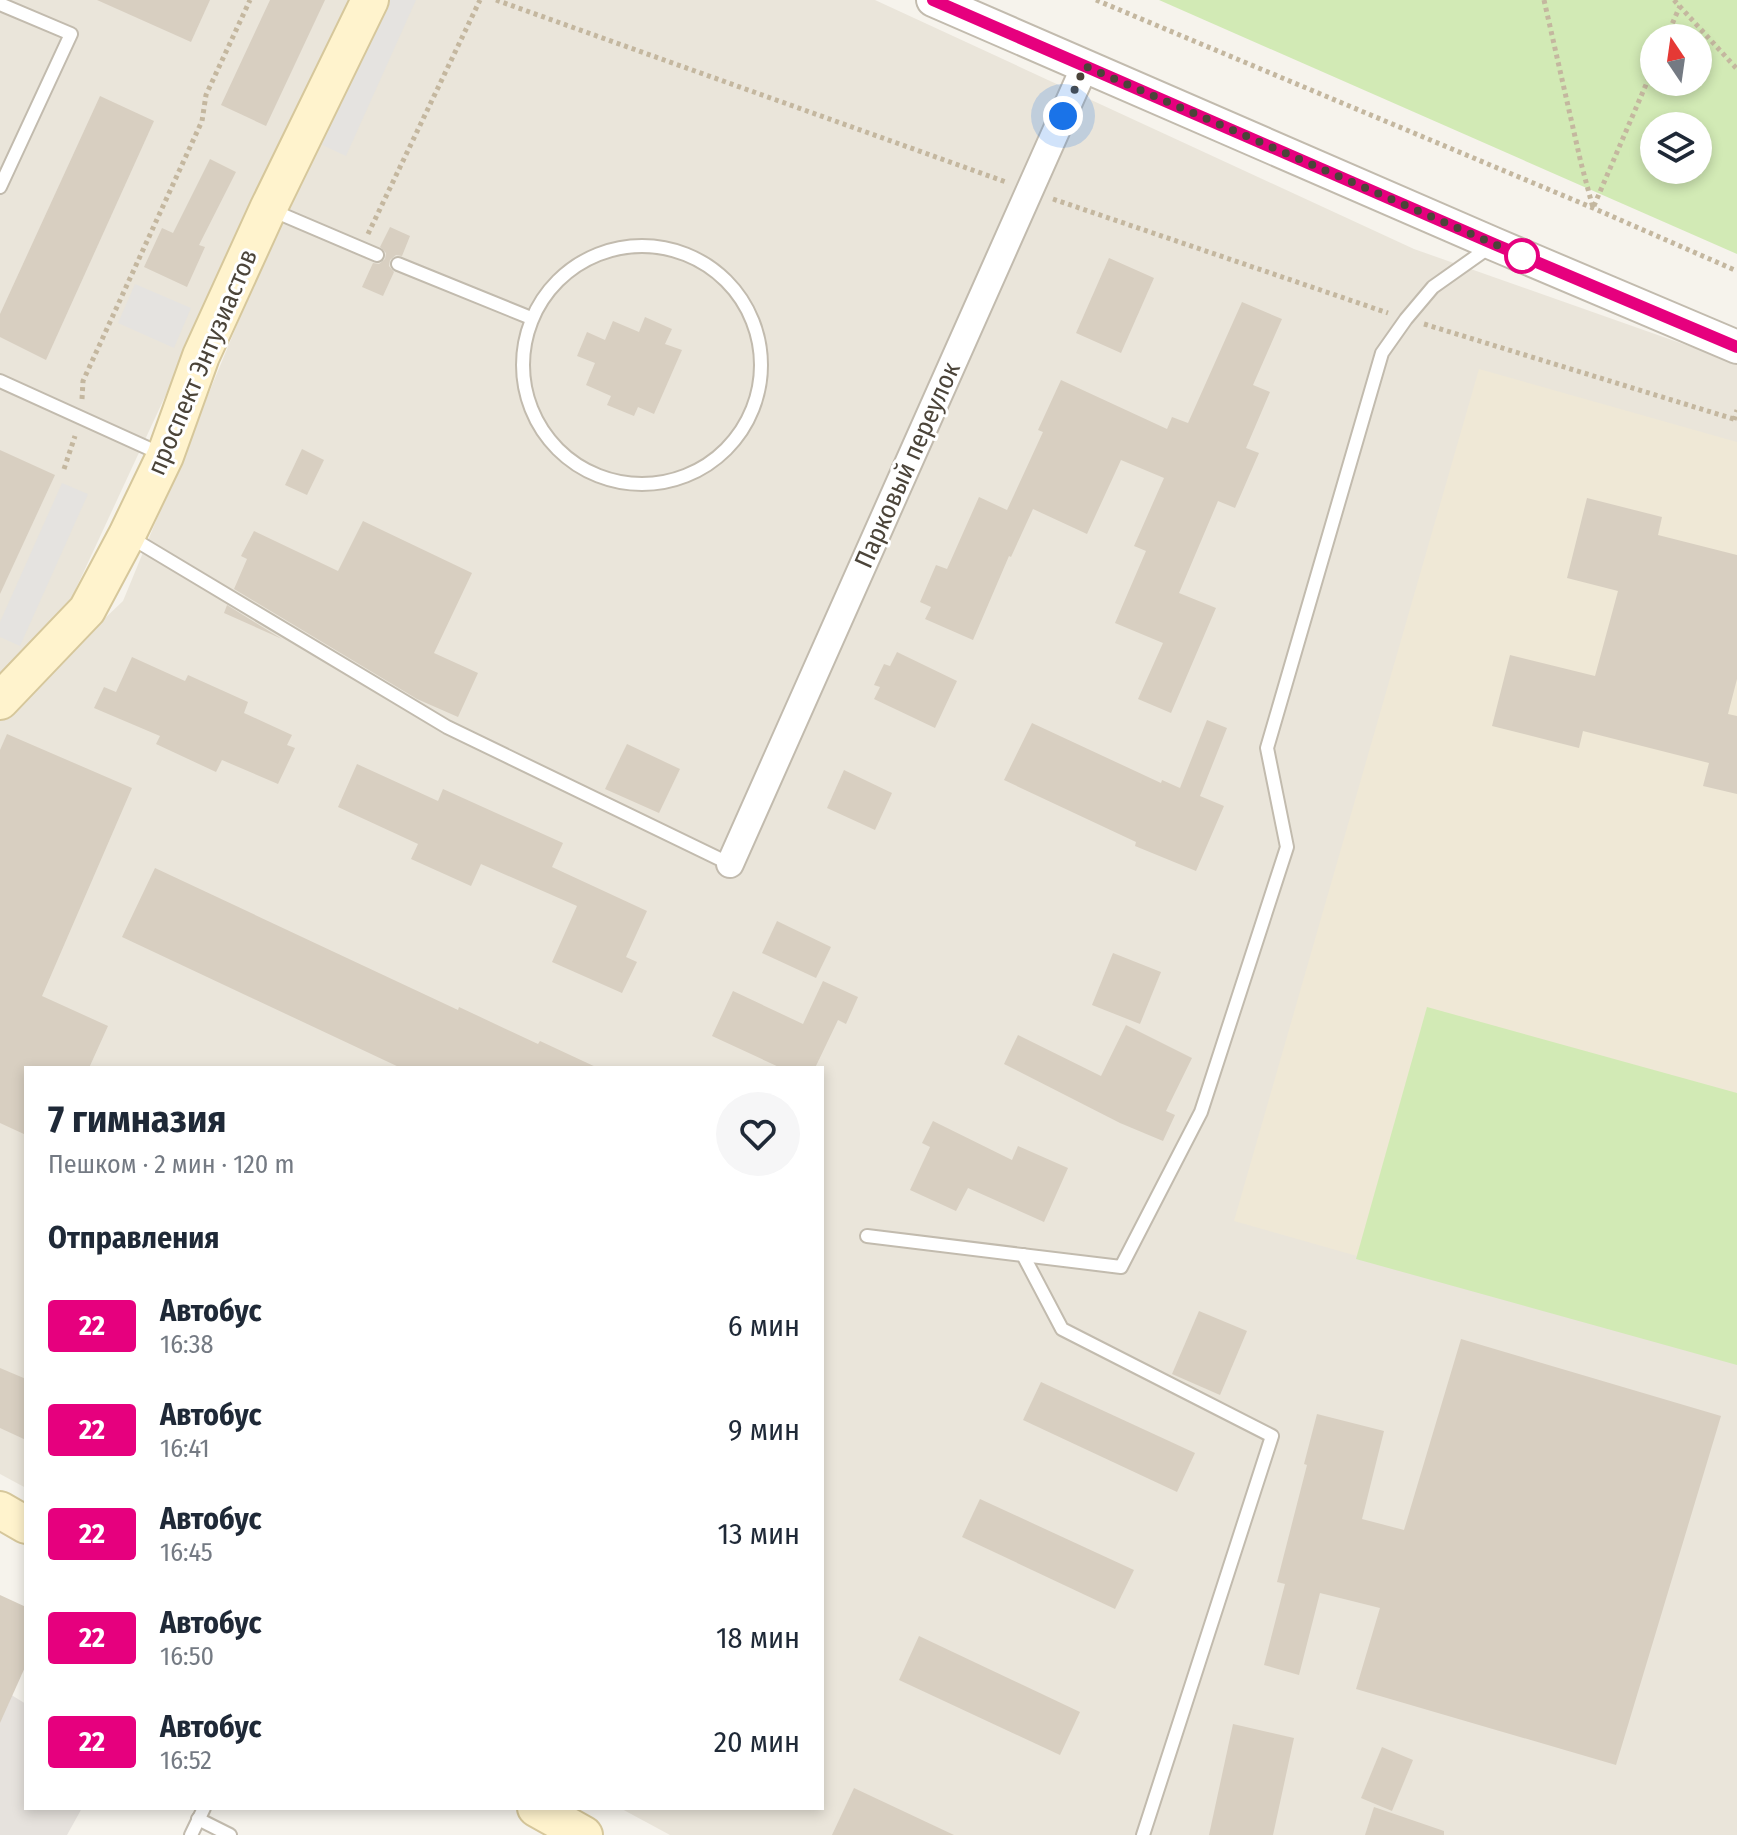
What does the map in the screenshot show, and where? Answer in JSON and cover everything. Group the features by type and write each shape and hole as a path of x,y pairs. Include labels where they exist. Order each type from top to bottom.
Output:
{"main road":[{"name":"проспект Энтузиастов","path":"0,701 87,610 127,535 165,456 201,356 268,209 370,0"},
{"path":"0,1510 24,1524"},
{"path":"540,1810 584,1835"}],"street":[{"path":"933,0 1737,347"},
{"name":"Парковый переулок","path":"730,864 1085,66"}],"lane":[{"path":"0,4 71,34 0,187"},
{"path":"268,209 377,255"},
{"path":"867,1236 1121,1267 1201,1112 1287,847 1267,748 1382,353 1433,287 1494,244"},
{"path":"627,247 671,247 699,256 722,275 740,297 754,327 761,357 759,389 747,420 730,444 704,467 677,479 646,486 611,483 580,469 555,447 532,418 523,377 525,344 531,318 555,284 591,259 627,247"},
{"path":"398,264 531,318"},
{"path":"0,381 165,456"},
{"path":"127,535 447,727 730,864"},
{"path":"1023,1255 1062,1329 1272,1436 1143,1835"},
{"path":"191,1835 201,1814 230,1835"}],"path":[{"path":"64,469 81,418 83,381 202,121 206,95 250,0"},
{"path":"361,249 480,0"},
{"path":"496,0 1029,191 1406,319 1736,420 1737,410"},
{"path":"1096,0 1737,271"},
{"path":"1544,0 1593,208"},
{"path":"1674,0 1737,69"},
{"path":"1672,24 1680,6"},
{"path":"1593,208 1641,96"}],"shaded area":[{"path":"0,0 349,0 72,597 44,647 0,680"},
{"path":"371,0 875,0 1414,249 1737,363 1737,1835 670,1835 624,1810 824,1810 824,1066 24,1066 24,1487 0,1474 0,718 123,601"},
{"path":"382,0 416,0 346,156 318,143"},
{"path":"135,284 191,308 174,348 118,323"},
{"path":"1479,369 1737,442 1737,1364 1234,1221"},
{"path":"62,483 88,494 20,646 0,637 0,622"},
{"path":"0,1688 24,1703 24,1810 81,1810 67,1835 0,1835"}],"green space":[{"path":"1159,0 1737,0 1737,254"},
{"path":"1427,1007 1737,1093 1737,1365 1356,1259"}],"building":[{"path":"97,0 210,0 191,42"},
{"path":"270,0 325,0 266,126 221,105"},
{"path":"100,96 154,121 46,360 0,337 0,314"},
{"path":"210,159 236,172 199,245 205,247 187,287 144,267 162,228 173,233"},
{"path":"390,227 410,236 402,256 396,255 390,260 389,266 394,272 383,296 362,287 373,263 379,264 385,259 386,253 380,247"},
{"path":"1109,258 1154,278 1121,353 1076,333"},
{"path":"1242,302 1282,319 1253,385 1270,392 1246,448 1259,453 1235,508 1218,501 1179,593 1216,608 1171,713 1138,699 1163,643 1115,623 1146,551 1134,546 1164,478 1121,460 1087,534 1033,509 973,640 925,619 931,607 920,602 936,565 947,569 979,497 1007,510 1043,432 1038,430 1061,380 1167,429 1172,417 1188,423"},
{"path":"645,317 672,329 665,344 682,350 654,414 638,407 634,416 607,405 611,396 586,385 595,363 577,356 587,332 605,340 613,321 639,332"},
{"path":"302,449 324,460 307,495 285,485"},
{"path":"0,450 55,475 0,594"},
{"path":"1587,498 1662,517 1658,535 1737,555 1737,679 1728,714 1737,716 1737,794 1703,786 1709,763 1583,731 1579,748 1492,726 1510,655 1595,676 1618,591 1567,578"},
{"path":"363,521 472,573 434,653 478,673 458,717 417,699 234,589 247,559 241,556 254,531 338,571"},
{"path":"227,605 282,639 224,613"},
{"path":"897,652 957,681 935,728 874,699 880,687 874,685 884,664 890,666"},
{"path":"132,657 185,681 188,675 248,702 244,713 292,735 287,745 295,748 278,784 222,760 216,772 156,744 160,736 94,708 104,687 116,692"},
{"path":"1207,720 1227,728 1200,796 1224,806 1196,871 1135,846 1136,842 1004,780 1032,723 1161,783 1162,780 1180,788"},
{"path":"7,734 132,788 42,996 108,1026 90,1066 24,1066 24,1134 0,1123 0,750"},
{"path":"627,744 680,769 659,813 605,789"},
{"path":"357,764 438,801 443,789 563,843 552,867 647,911 626,957 637,962 622,993 552,962 577,906 481,864 471,886 411,859 418,844 338,807"},
{"path":"844,770 892,793 875,830 827,808"},
{"path":"155,868 458,1010 459,1007 594,1066 397,1066 122,937"},
{"path":"777,921 831,947 816,978 762,953"},
{"path":"1113,953 1161,972 1140,1024 1092,1005"},
{"path":"823,981 858,997 846,1024 838,1020 816,1066 777,1066 712,1036 733,991 803,1024"},
{"path":"1126,1025 1192,1058 1166,1111 1175,1115 1163,1141 1120,1123 1004,1064 1018,1035 1101,1076"},
{"path":"933,1121 1012,1160 1018,1146 1068,1168 1044,1222 968,1188 956,1211 910,1190 930,1147 922,1143"},
{"path":"1199,1311 1247,1331 1220,1395 1172,1374"},
{"path":"1461,1339 1721,1416 1616,1765 1356,1689 1380,1608 1320,1593 1299,1675 1264,1665 1285,1584 1277,1582 1317,1414 1384,1431 1362,1519 1404,1530"},
{"path":"0,1368 24,1378 24,1439 0,1428"},
{"path":"1041,1382 1195,1453 1177,1492 1023,1420"},
{"path":"980,1499 1134,1570 1115,1609 962,1537"},
{"path":"0,1595 24,1606 24,1669 0,1723"},
{"path":"919,1636 1080,1712 1060,1755 899,1680"},
{"path":"1233,1724 1294,1738 1273,1835 1209,1835"},
{"path":"1382,1747 1413,1760 1392,1811 1361,1798"},
{"path":"854,1788 954,1835 832,1835"},
{"path":"1374,1807 1444,1831 1444,1835 1365,1835"}],"bus line":[{"name":"22","path":"933,0 1737,347"}],"route":[{"path":"1063,116 1085,66 1522,256"}]}
